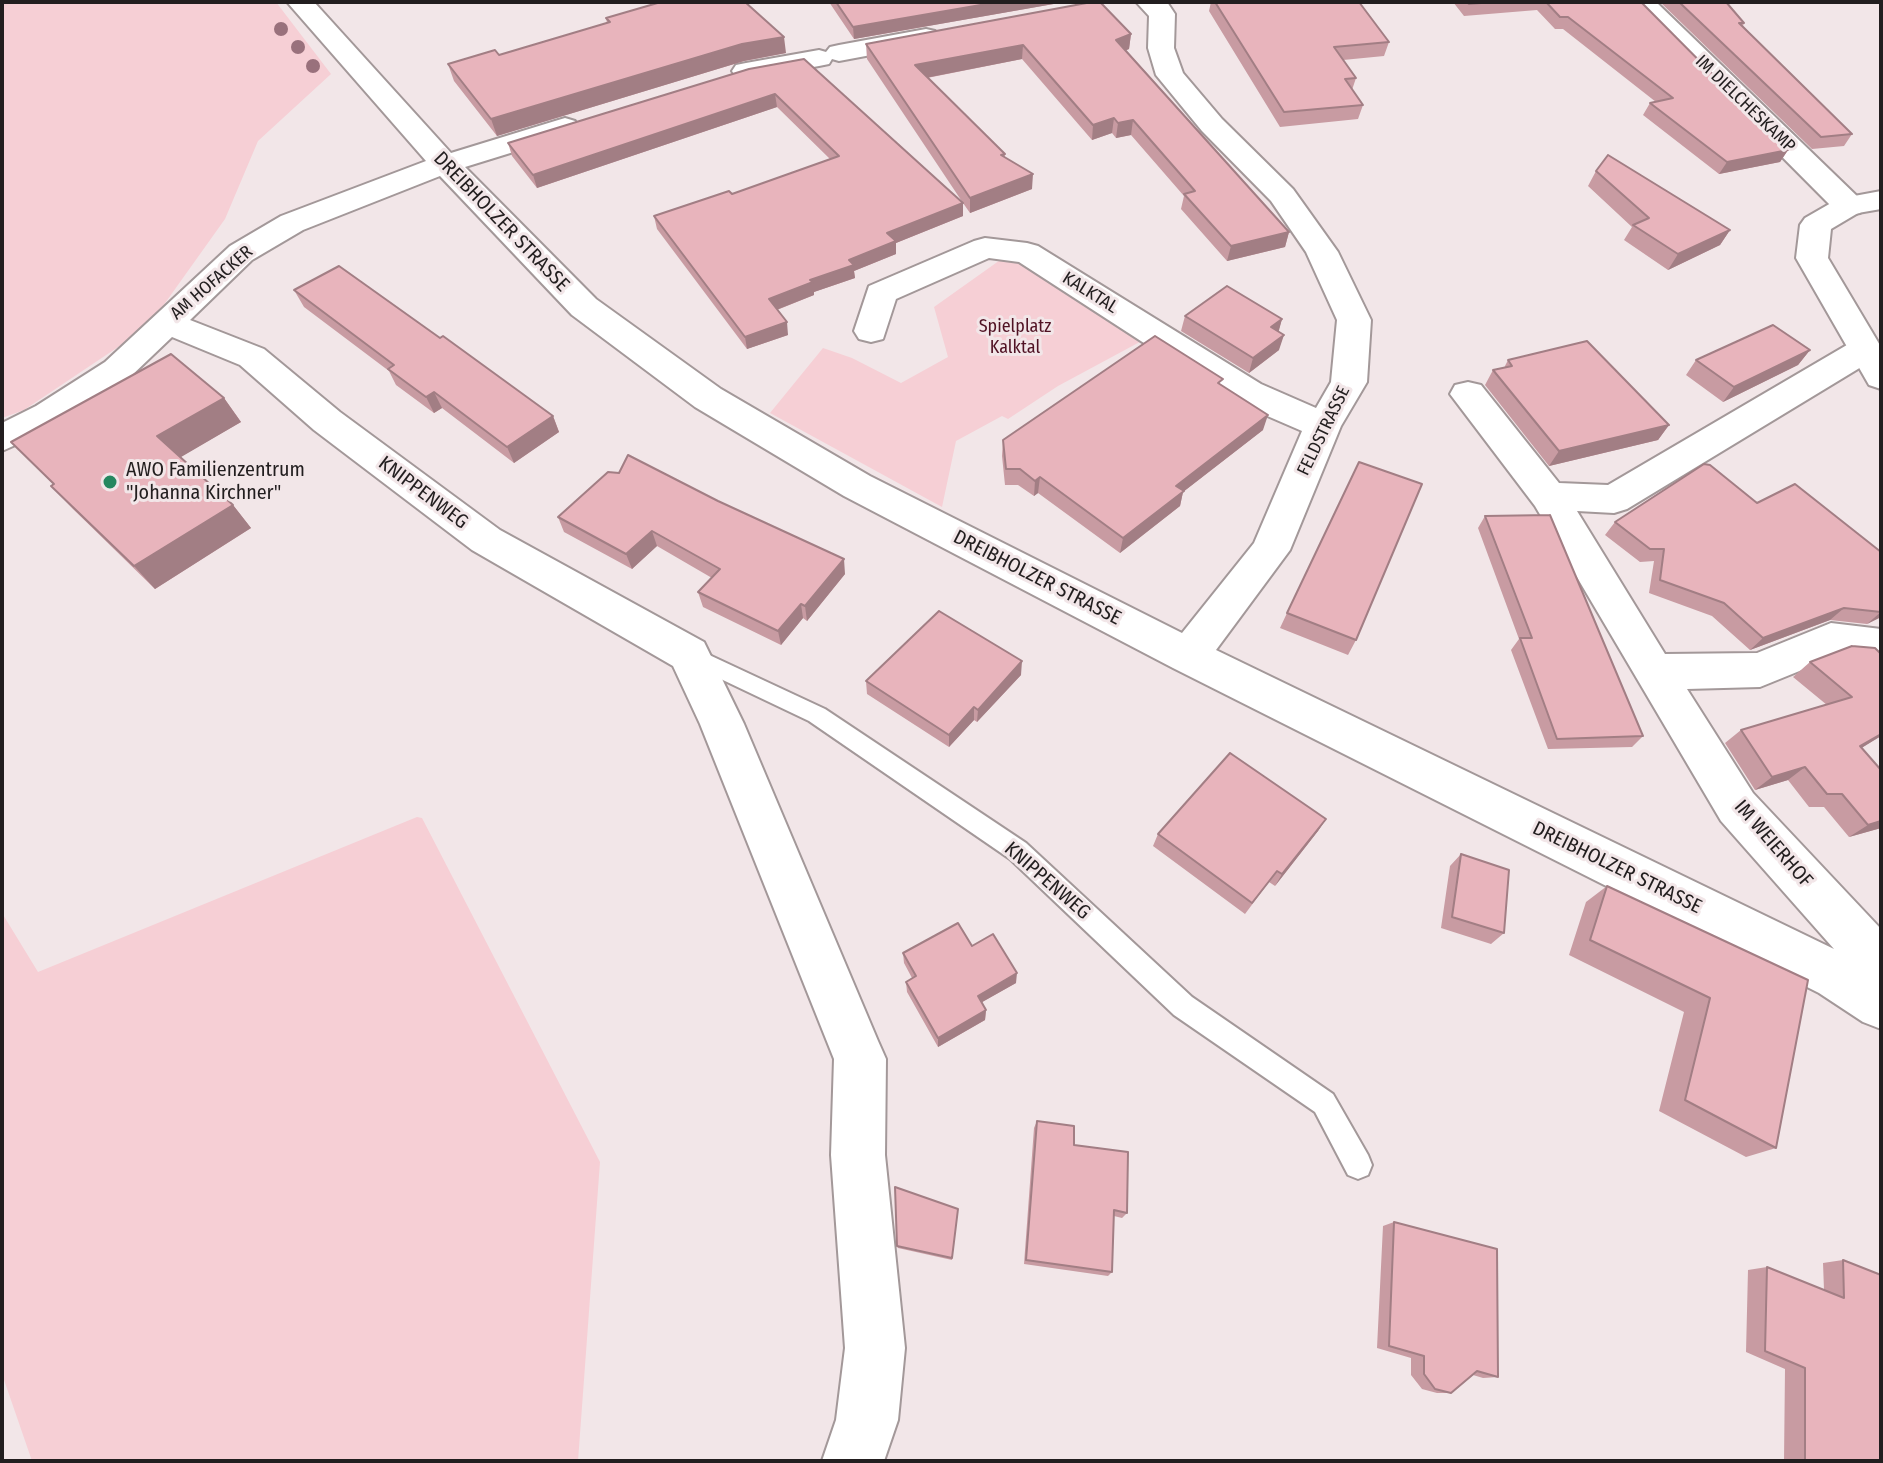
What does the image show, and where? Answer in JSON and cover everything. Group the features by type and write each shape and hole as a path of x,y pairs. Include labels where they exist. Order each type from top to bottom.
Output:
{"street":[{"name":"DREIBHOLZER STRASSE","path":"300,2 445,164 584,307 708,398 857,486 1188,656 1837,976 1881,1004"},
{"name":"FELDSTRASSE","path":"1150,2 1162,14 1161,48 1170,75 1212,125 1282,195 1322,252 1354,320 1349,382 1323,426 1270,550 1188,656"},
{"name":"IM DIELCHESKAMP","path":"1641,2 1865,203"},
{"path":"715,81 745,72 945,33"},
{"name":"AM HOFACKER","path":"2,438 49,415 117,370 241,253 292,223 445,164 595,118"},
{"path":"1548,496 1614,499 1873,364 1812,258 1816,225 1865,203"},
{"name":"KALKTAL","path":"871,331 881,293 985,248 1027,253 1248,393 1323,426"},
{"name":"KNIPPENWEG","path":"167,323 252,357 327,421 486,540 689,654"},
{"name":"IM WEIERHOF","path":"1468,394 1548,496 1737,807 1881,965"},
{"path":"1653,672 1760,670 1831,640 1881,646"},
{"path":"689,654 722,724 860,1059 858,1155 875,1348 867,1420 853,1461"}],"lane":[{"name":"KNIPPENWEG","path":"689,654 817,715 1018,851 1183,1006 1324,1103 1358,1165"}],"green space":[{"path":"2,2 276,2 331,74 258,141 225,219 148,327 24,410 2,418"},
{"name":"Spielplatz Kalktal","path":"1010,253 1149,337 1058,386 1008,419 1002,416 956,441 942,507 770,413 823,348 852,358 901,383 948,357 934,307"},
{"path":"417,817 422,818 600,1162 578,1461 32,1461 2,1374 2,913 38,972"}],"building":[{"path":"661,2 745,2 784,37 742,44 491,119 448,64 495,50 499,55 610,22 606,18"},
{"path":"836,2 998,2 853,27"},
{"path":"1100,2 1131,34 1116,40 1289,232 1231,246 1184,194 1195,191 1133,120 1118,123 1114,118 1093,125 1023,45 915,65 1005,154 1001,155 1033,174 970,198 866,44"},
{"path":"1215,2 1359,2 1389,42 1334,47 1356,78 1345,79 1363,105 1284,112"},
{"path":"1546,2 1641,2 1788,150 1727,162 1650,103 1673,98 1568,17 1560,17"},
{"path":"1679,2 1726,2 1744,23 1739,23 1852,134 1821,137"},
{"path":"804,59 963,203 887,233 896,241 849,260 854,265 810,280 813,282 769,299 787,322 745,337 654,216 729,191 732,194 839,156 775,94 533,175 508,143 749,69"},
{"path":"1608,155 1730,230 1678,254 1633,225 1649,218 1596,171"},
{"path":"339,266 553,416 507,447 434,392 426,397 388,369 394,365 294,290"},
{"path":"1227,286 1282,319 1271,327 1284,335 1253,358 1185,316"},
{"path":"1773,325 1810,350 1734,387 1696,360"},
{"path":"1155,336 1223,379 1218,383 1268,415 1176,486 1184,491 1123,538 1040,477 1035,481 1020,469 1006,469 1003,440"},
{"path":"1587,341 1669,425 1559,451 1493,370 1512,366 1508,360"},
{"name":"AWO Familienzentrum \"Johanna Kirchner\"","path":"171,354 224,398 157,436 233,505 134,566 51,486 54,484 11,442"},
{"path":"628,455 718,501 844,559 805,606 801,604 778,631 698,592 720,569 652,531 626,554 558,517 608,472 619,473"},
{"path":"1359,462 1422,484 1356,640 1287,613"},
{"path":"1704,464 1710,465 1757,503 1795,484 1881,552 1881,612 1844,608 1763,638 1724,603 1660,580 1664,549 1650,549 1615,522"},
{"path":"1550,515 1643,736 1557,739 1520,638 1532,638 1485,516"},
{"path":"939,611 1022,661 978,710 974,707 949,735 866,681"},
{"path":"1852,646 1875,648 1881,654 1881,734 1860,746 1881,770 1881,821 1868,825 1842,794 1827,794 1805,767 1772,777 1741,730 1852,697 1810,662"},
{"path":"1230,753 1326,819 1282,874 1277,871 1252,903 1158,834"},
{"path":"1461,854 1509,870 1504,933 1452,917"},
{"path":"1607,886 1808,980 1776,1148 1685,1100 1710,998 1590,940"},
{"path":"958,923 972,946 993,934 1017,973 978,996 986,1010 938,1038 906,982 916,976 903,953"},
{"path":"1037,1121 1074,1126 1074,1145 1128,1152 1127,1213 1114,1210 1112,1272 1026,1260"},
{"path":"895,1187 958,1209 952,1258 897,1246"},
{"path":"1394,1222 1497,1249 1498,1377 1477,1371 1451,1393 1435,1389 1424,1374 1424,1356 1389,1346"},
{"path":"1843,1260 1881,1275 1881,1461 1805,1461 1805,1368 1765,1351 1767,1267 1844,1298"}],"place":[{"name":"AWO Familienzentrum \"Johanna Kirchner\"","path":"110,482"}]}
